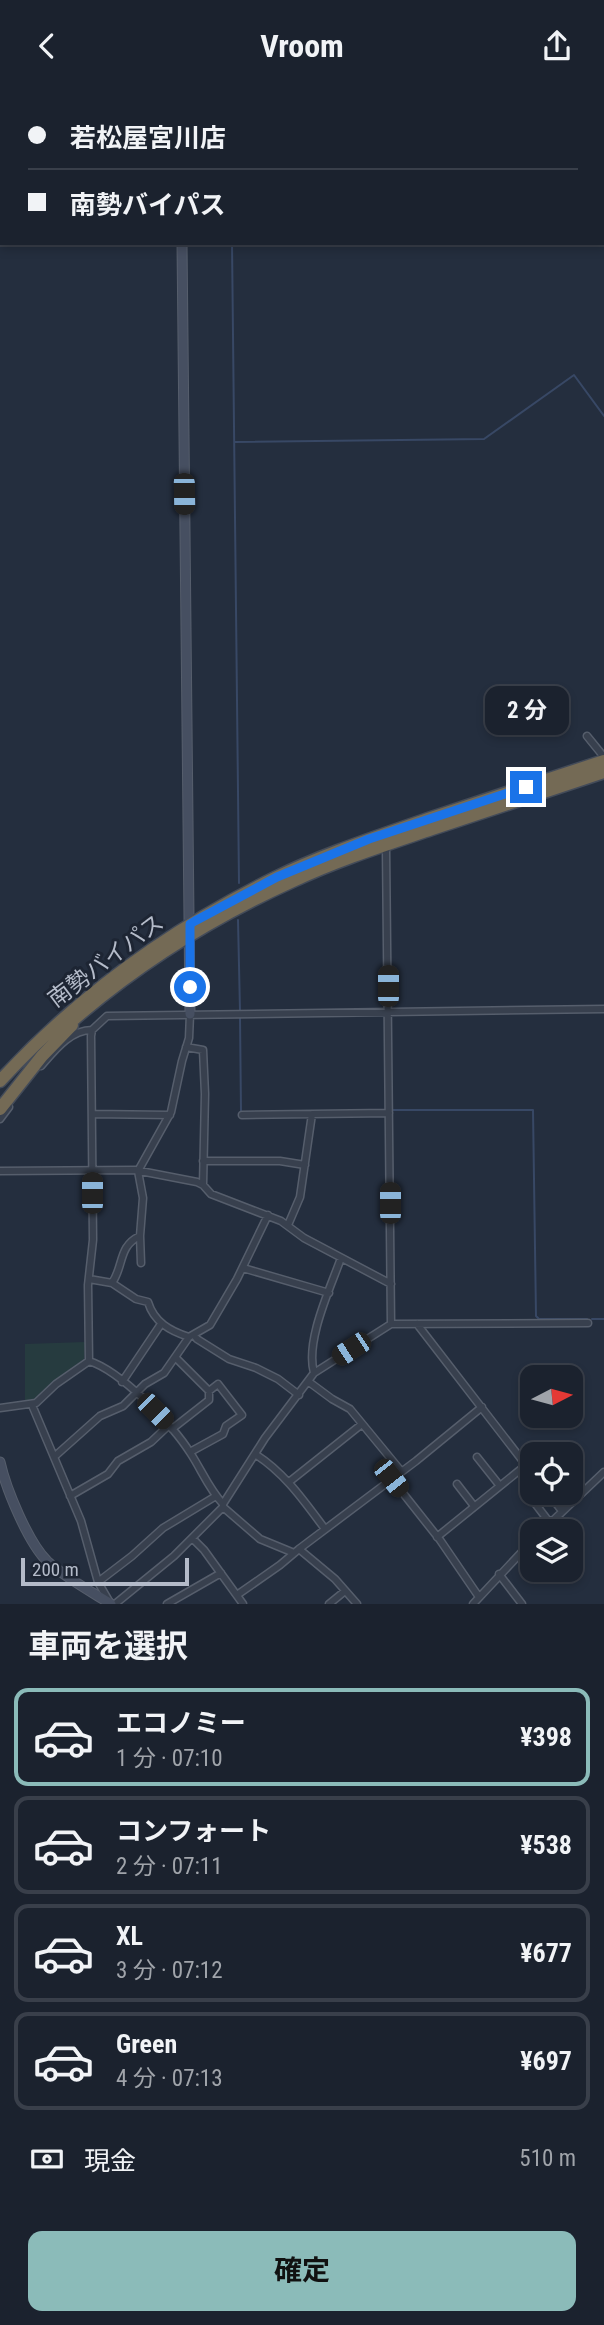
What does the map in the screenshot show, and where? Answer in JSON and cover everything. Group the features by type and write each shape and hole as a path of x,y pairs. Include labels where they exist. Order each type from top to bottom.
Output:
{"highway":[{"name":"南勢バイパス","path":"190,930 277,877 369,839 604,759"},
{"name":"南勢バイパス","path":"0,1081 146,953 190,930 323,867 604,772"},
{"name":"南勢バイパス","path":"0,1091 83,1006"},
{"path":"0,1069 58,1016 83,1006"},
{"path":"0,1109 83,1006"}],"street":[{"path":"141,1263 143,1198 138,1171 170,1115 190,1031 182,245"},
{"path":"587,736 604,759"},
{"path":"386,849 391,1324"},
{"path":"83,1006 99,1022"},
{"path":"89,1361 89,1279 93,1240 92,1030 99,1022 114,1015 604,1009"},
{"path":"0,1119 45,1061 68,1037 84,1030 92,1030"},
{"path":"186,1047 203,1051 203,1185"},
{"path":"242,1115 389,1111"},
{"path":"92,1114 170,1115"},
{"path":"288,1224 298,1206 312,1114"},
{"path":"203,1161 280,1161 305,1165"},
{"path":"0,1171 138,1171 203,1185 211,1194 288,1224 304,1237 391,1284"},
{"path":"54,1457 100,1416 123,1406 145,1384 164,1373 192,1336 210,1325 243,1268 268,1216"},
{"path":"112,1283 124,1249 129,1242 140,1236"},
{"path":"314,1373 311,1355 341,1258"},
{"path":"243,1268 329,1293"},
{"path":"89,1279 112,1283 136,1299 148,1302 154,1317 161,1324 192,1336 229,1359 278,1379 299,1395"},
{"path":"112,1604 174,1556 223,1505 278,1420 314,1373 391,1324 588,1323"},
{"path":"122,1382 161,1324"},
{"path":"417,1324 520,1457"},
{"path":"70,1496 108,1474 118,1461 151,1442 209,1399 209,1391 176,1358"},
{"path":"89,1361 104,1367 171,1427 223,1505 260,1539 296,1551 357,1604"},
{"path":"0,1408 32,1405 89,1361"},
{"path":"309,1381 331,1399 346,1406 401,1471"},
{"path":"190,1453 223,1434 226,1426 242,1415 218,1384 209,1391"},
{"path":"32,1405 86,1536 98,1582 112,1604"},
{"path":"237,1595 482,1407"},
{"path":"289,1482 362,1424"},
{"path":"255,1454 270,1463 289,1482 326,1529"},
{"path":"477,1457 500,1486"},
{"path":"0,1462 8,1490 40,1552 62,1573 112,1604"},
{"path":"437,1537 520,1470"},
{"path":"554,1519 604,1472"},
{"path":"391,1478 479,1597"},
{"path":"457,1484 474,1506"},
{"path":"98,1582 163,1528 216,1496"},
{"path":"536,1505 547,1519"},
{"path":"557,1505 562,1511"},
{"path":"192,1538 243,1604"},
{"path":"472,1604 520,1553"},
{"path":"167,1604 221,1573"},
{"path":"499,1574 522,1604"},
{"path":"328,1604 345,1591"}],"green space":[{"path":"85,1342 84,1359 34,1399 25,1403 25,1344"}],"waterway":[{"path":"232,245 239,883"},
{"path":"235,442 484,439 574,375 604,416"},
{"path":"238,920 240,1011"},
{"path":"240,1017 241,1112"},
{"path":"391,1110 533,1110 536,1316 539,1319 587,1319"},
{"path":"592,1319 604,1319"}],"route":[{"path":"190,987 190,924 195,921 277,877 369,839 526,787"}]}
